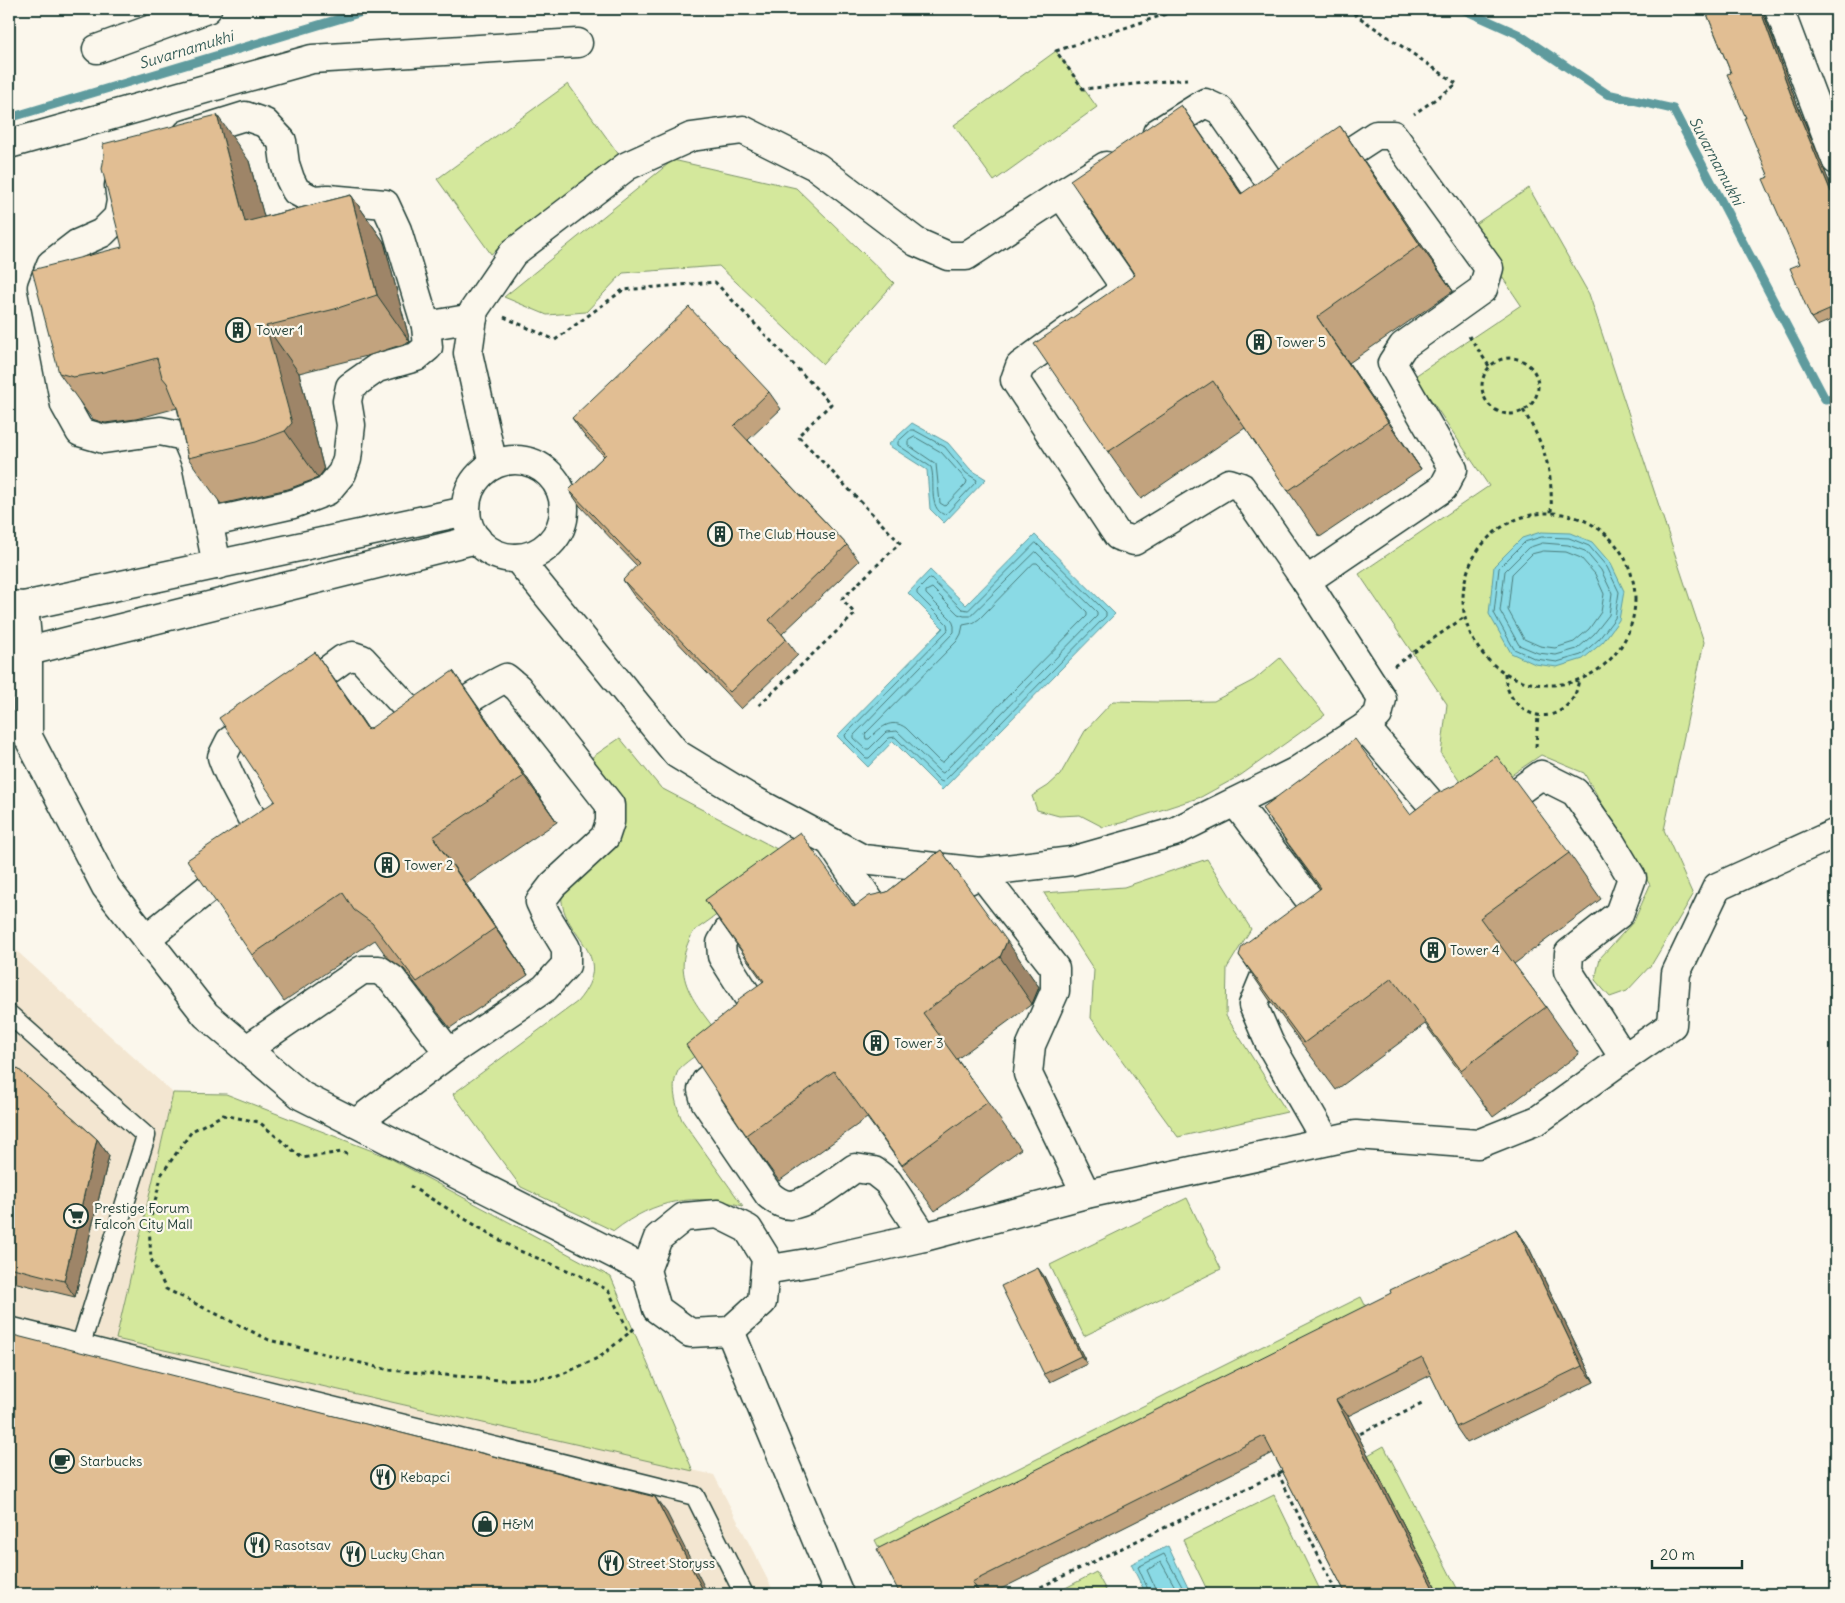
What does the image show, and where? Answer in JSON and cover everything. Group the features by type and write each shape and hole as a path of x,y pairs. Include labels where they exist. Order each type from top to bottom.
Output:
{"street":[{"path":"97,49 207,9"},
{"path":"1779,9 1836,160"},
{"path":"9,144 312,58 578,43"},
{"path":"493,466 468,353 475,311 513,253 627,166 691,137 743,130 817,167 916,242 948,256 966,256 1205,103 1220,110 1273,186 1290,191 1376,135 1393,135 1489,268 1482,289 1402,346 1392,363 1453,469 1443,488 1306,581"},
{"path":"160,142 245,116 265,123 282,141 290,179 296,191 313,200 328,199 385,204 397,230 426,326 428,347 416,357 377,368 350,387 347,401 351,424 347,459 342,473 327,491 293,504 208,523"},
{"path":"119,159 116,163 121,201 118,217 102,233 77,244 51,264 42,287 65,405 80,432 104,439 160,431 185,436 196,462 217,564"},
{"path":"517,558 677,754 751,799 862,859 980,872 1072,861 1174,832 1295,772 1365,727 1378,716 1382,699 1306,581 1241,487 1229,484 1134,541 1118,536 1015,380 1020,366 1120,293 1120,280 1061,194"},
{"path":"426,326 475,311"},
{"path":"519,460 545,470 561,492 564,506 563,519 551,544 540,552 517,558 495,554 477,539 469,526 466,511 468,497 473,484 481,474 493,466 506,461 519,460"},
{"path":"466,511 16,606 28,737 106,887 206,1015 302,1096 646,1270"},
{"path":"19,653 477,539"},
{"path":"147,938 248,856 262,842 258,829 226,769 222,757 230,741 336,664 353,656 362,660 411,712 424,720 439,717 506,678 518,688 610,805 610,822 605,837 552,885 540,902 566,948 566,964 545,988 449,1053 356,1124"},
{"path":"1365,727 1447,822 1462,827 1479,820 1541,775 1575,792 1611,843 1632,878 1618,914 1569,953 1568,971 1624,1058"},
{"path":"1235,802 1322,916 1296,939 1266,971 1253,1005 1270,1042 1326,1141"},
{"path":"765,1270 814,1262 924,1237 1086,1194 1356,1134 1478,1144 1538,1120 1672,1025 1676,972 1717,888 1836,833"},
{"path":"808,861 830,842"},
{"path":"830,842 885,924 896,928 910,926 918,920"},
{"path":"949,896 980,872"},
{"path":"980,872 1055,968 1056,990 1031,1045 1028,1074 1086,1194"},
{"path":"772,893 728,931 721,943 722,956 759,1014 763,1028 758,1040 706,1081 702,1090 705,1100 769,1195 777,1202 790,1205 805,1201 855,1168 874,1171 888,1182 924,1237"},
{"path":"247,1049 362,970 378,970 392,978 449,1053"},
{"path":"718,1214 748,1229 766,1258 762,1302 730,1331 690,1333 657,1309 646,1270 658,1238 684,1217 718,1214"},
{"path":"730,1331 839,1594"}],"lane":[{"path":"9,1014 146,1136 81,1344"},
{"path":"9,1326 695,1496 744,1594"}],"path":[{"path":"1181,9 1056,51 1083,89 1190,79"},
{"path":"1347,9 1457,84 1411,116"},
{"path":"475,311 555,340 624,290 715,282 831,404 798,436 900,543 842,599 855,614 758,707"},
{"path":"1452,311 1489,366"},
{"path":"1518,359 1528,364 1535,374 1538,385 1536,396 1530,405 1523,410 1509,414 1498,411 1489,404 1484,395 1482,385 1484,375 1489,366 1498,360 1518,359"},
{"path":"1523,410 1537,433 1545,452 1552,492 1551,513"},
{"path":"1551,513 1571,515 1589,523 1606,534 1620,550 1630,567 1635,587 1635,608 1631,628 1623,645 1611,660 1596,672 1579,680 1560,685 1541,685 1523,681 1505,673 1490,661 1478,646 1469,629 1464,593 1467,574 1474,557 1498,529 1514,520 1532,514 1551,513"},
{"path":"1371,682 1466,616"},
{"path":"1505,673 1505,685 1509,696 1516,706 1526,712 1538,715 1550,715 1570,703 1577,692 1579,680"},
{"path":"350,1155 342,1152 302,1158 259,1122 223,1115 192,1131 162,1173 149,1225 151,1259 166,1288 269,1340 389,1370 500,1380 556,1377 600,1356 657,1309"},
{"path":"407,1184 515,1249 577,1274 608,1290 629,1332"},
{"path":"1347,1440 1424,1403"},
{"path":"1026,1594 1287,1469"},
{"path":"1278,1473 1337,1594"}],"shaded area":[{"name":"Prestige Forum Falcon City Mall","path":"9,944 173,1093 116,1339 714,1475 775,1594 9,1594"}],"green space":[{"path":"1056,51 1097,107 994,181 954,125"},
{"path":"568,84 622,159 491,254 437,179"},
{"path":"673,160 796,188 894,283 823,364 719,266 623,273 586,312 547,315 504,297"},
{"path":"1529,188 1589,294 1704,642 1664,830 1693,895 1652,964 1627,991 1610,997 1595,980 1600,958 1634,921 1650,885 1584,773 1541,755 1473,801 1441,754 1447,704 1359,574 1489,486 1415,376 1521,305 1469,228"},
{"path":"1280,658 1325,715 1241,775 1201,797 1103,827 1080,815 1059,816 1037,810 1032,796 1048,786 1060,775 1085,731 1113,701 1214,701 1254,680"},
{"path":"620,738 661,788 796,859 694,931 686,947 683,962 684,975 694,1001 721,1038 680,1068 674,1083 676,1102 682,1120 743,1206 708,1200 676,1202 645,1212 629,1220 614,1231 521,1187 453,1094 577,1002 589,984 593,969 590,956 568,921 563,907 562,892 605,851 588,760"},
{"path":"1207,859 1251,929 1227,968 1226,1016 1287,1112 1178,1137 1091,1018 1094,970 1044,893 1124,887"},
{"path":"173,1093 226,1094 388,1157 611,1277 693,1471 116,1339"},
{"path":"1187,1198 1221,1269 1084,1336 1050,1265"},
{"path":"1361,1297 1374,1323 888,1566 875,1540"},
{"path":"1384,1446 1460,1594 1439,1594 1368,1455"},
{"path":"1274,1495 1321,1592 1317,1594 1209,1594 1183,1540"},
{"path":"1096,1572 1108,1594 1054,1594"}],"water":[{"path":"912,423 948,443 970,469 986,479 944,523 930,509 927,470 888,445"},
{"path":"1541,532 1570,533 1592,542 1611,564 1624,591 1619,620 1603,642 1583,659 1557,667 1535,664 1511,653 1489,614 1494,566 1522,538"},
{"path":"1035,535 1115,614 942,790 893,741 868,767 837,736 943,628 908,593 930,570 966,605"},
{"path":"1168,1546 1191,1594 1146,1594 1131,1564"}],"building":[{"path":"1705,9 1760,9 1791,95 1831,192 1836,190 1836,307 1811,318 1790,268 1800,264 1763,179 1769,177 1727,74 1731,73"},
{"name":"Tower 5","path":"1181,105 1241,194 1340,126 1420,245 1317,317 1388,422 1288,491 1213,381 1108,452 1034,344 1135,275 1070,180"},
{"name":"Tower 1","path":"217,115 245,222 351,195 377,295 335,309 266,326 292,423 285,431 256,442 188,458 178,410 167,383 162,377 157,358 104,372 73,377 59,373 32,270 122,247 102,169 104,157 103,144"},
{"name":"The Club House","path":"689,307 769,392 734,426 847,545 769,620 786,639 730,692 623,580 639,563 569,490 606,454 572,418"},
{"name":"Tower 2","path":"315,652 368,730 453,671 524,776 433,837 495,928 417,982 372,923 354,910 343,893 252,955 187,860 275,801 219,718"},
{"name":"Tower 4","path":"1355,739 1410,814 1436,794 1455,785 1497,756 1569,853 1480,918 1546,1007 1461,1070 1392,978 1304,1043 1239,955 1242,946 1321,888 1262,808"},
{"name":"Tower 3","path":"800,832 854,907 869,896 887,892 941,850 1007,941 1000,957 923,1013 988,1102 902,1165 834,1071 746,1135 686,1045 735,1006 740,998 764,981 705,900"},
{"path":"9,1061 97,1139 64,1281 9,1267"},
{"path":"1517,1230 1582,1366 1456,1427 1422,1357 1336,1400 1436,1594 1346,1594 1264,1436 972,1582 978,1594 900,1594 877,1549 1391,1293 1390,1290"},
{"path":"1038,1268 1081,1356 1044,1374 1001,1286"},
{"name":"Prestige Forum Falcon City Mall","path":"9,1334 655,1497 705,1594 9,1594"}],"waterway":[{"name":"Suvarnamukhi","path":"9,118 372,9"},
{"name":"Suvarnamukhi","path":"1462,9 1518,34 1607,94 1673,109 1825,399 1836,398"}],"place":[{"name":"Tower 1","path":"238,330"},
{"name":"Tower 5","path":"1259,342"},
{"name":"The Club House","path":"720,534"},
{"name":"Tower 2","path":"387,865"},
{"name":"Tower 4","path":"1433,950"},
{"name":"Tower 3","path":"876,1043"},
{"name":"Prestige Forum Falcon City Mall","path":"76,1216"},
{"name":"Starbucks","path":"62,1461"},
{"name":"Kebapci","path":"383,1477"},
{"name":"H&M","path":"485,1524"},
{"name":"Rasotsav","path":"257,1545"},
{"name":"Lucky Chan","path":"353,1554"},
{"name":"Street Storyss","path":"611,1563"}]}
